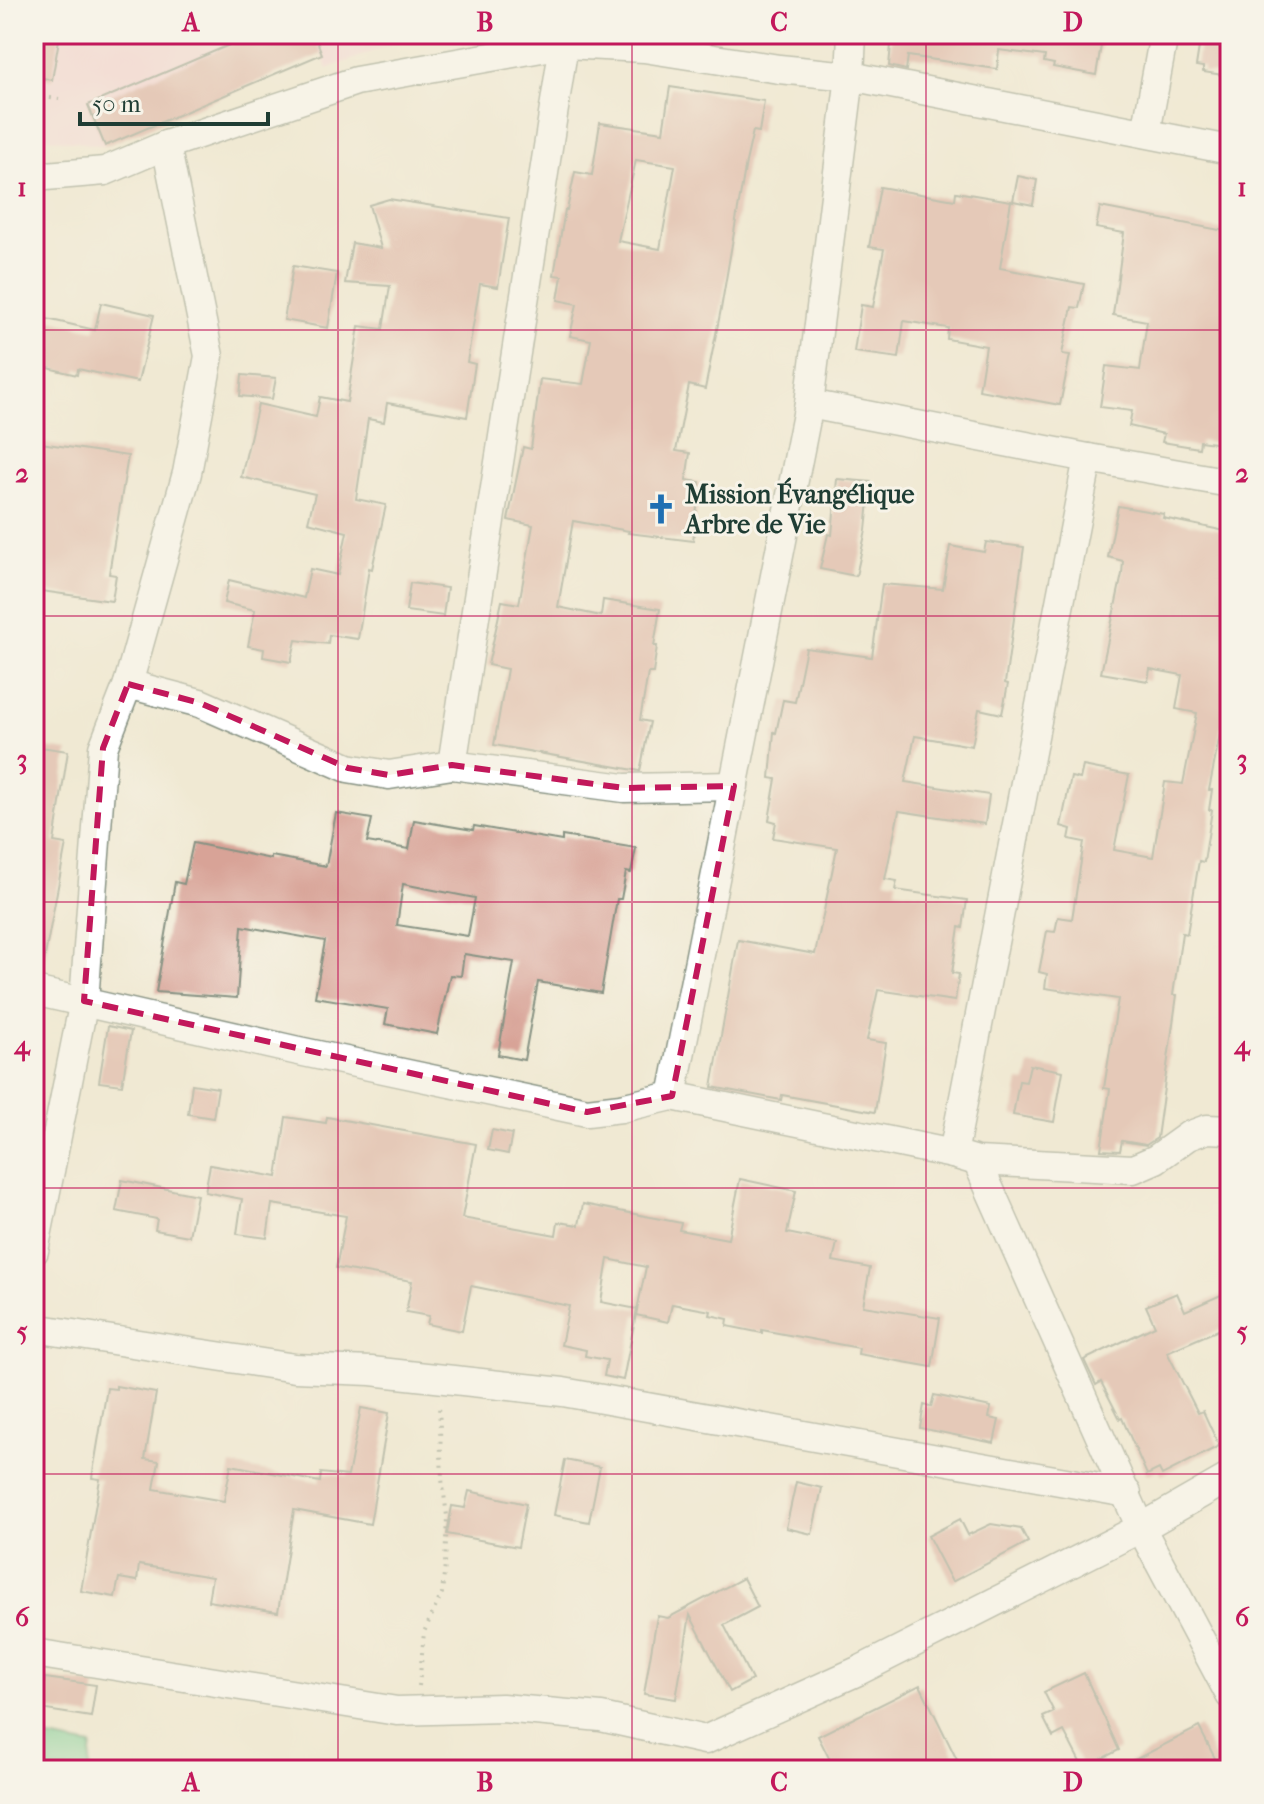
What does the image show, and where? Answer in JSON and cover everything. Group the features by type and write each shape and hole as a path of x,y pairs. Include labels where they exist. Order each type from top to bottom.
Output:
{"street":[{"path":"672,1096 809,404 850,76 852,34"},
{"path":"1146,133 1164,34"},
{"path":"452,765 564,44"},
{"path":"34,177 105,171 166,145 356,81 564,44 644,48 779,69 850,76 1230,150"},
{"path":"34,1251 84,1001 103,748 128,684 187,473 209,356 166,145"},
{"path":"809,404 1230,483"},
{"path":"1088,458 965,1158 1141,1528 1230,1695"},
{"path":"128,684 200,703 348,768 389,775 452,765 624,788 734,786"},
{"path":"34,991 587,1112 672,1096 965,1158 1133,1169 1156,1159 1188,1136 1207,1129 1230,1130"},
{"path":"34,1328 295,1368 371,1371 563,1392 1127,1493"},
{"path":"34,1653 397,1711 502,1708 601,1717 705,1740 858,1671 1141,1528 1230,1477"}],"path":[{"path":"34,96 59,99"},
{"path":"417,1710 424,1632 442,1593 445,1565 447,1516 437,1377"}],"highlighted area":[{"path":"128,684 200,703 348,768 389,775 452,765 624,788 734,786 672,1096 587,1112 84,1001 103,748"}],"shaded area":[{"path":"34,34 420,34 327,69 322,54 105,146 34,136"}],"green space":[{"path":"34,1735 92,1746 89,1770 34,1770"}],"building":[{"path":"34,34 60,34 52,80 34,76"},
{"path":"255,34 314,34 322,54 105,146 88,105"},
{"path":"892,34 1103,34 1096,75 1053,67 1054,64 1044,62 1045,56 999,50 997,69 908,56 906,70 889,66"},
{"path":"1201,34 1230,34 1230,76 1203,72 1203,67 1196,66"},
{"path":"670,87 764,101 759,132 753,131 746,162 705,389 689,385 676,451 690,453 686,480 700,482 693,541 628,533 573,521 558,607 601,616 603,600 660,609 653,673 648,673 640,720 650,722 640,771 494,745 507,669 488,665 502,601 519,604 533,525 508,520 523,447 531,449 540,379 583,384 591,340 570,336 577,304 558,300 562,276 554,275 575,172 592,175 600,123 663,132","holes":["636,160 675,166 660,249 618,241"]},
{"path":"1018,176 1037,180 1033,205 1013,201"},
{"path":"880,187 955,200 956,192 1011,201 1000,268 1084,284 1079,308 1072,307 1062,354 1070,355 1060,405 979,390 986,346 947,339 948,328 904,321 899,358 854,352 861,305 873,307 884,249 869,247"},
{"path":"389,199 509,218 498,287 480,284 467,362 475,364 467,417 387,403 384,422 368,419 356,499 386,505 372,569 369,568 358,639 329,635 328,644 296,640 291,662 263,657 264,649 248,646 255,610 224,603 229,580 304,598 310,569 338,575 347,532 308,522 315,494 241,477 258,404 316,417 320,397 347,402 359,326 383,329 390,286 345,283 352,243 381,248 369,205"},
{"path":"1100,207 1230,232 1230,445 1200,441 1199,448 1162,442 1164,434 1129,426 1132,411 1100,407 1106,366 1140,370 1147,321 1113,315 1124,233 1096,228"},
{"path":"293,266 337,273 328,328 284,320"},
{"path":"101,303 154,315 138,382 78,369 77,375 44,367 47,353 34,351 34,316 95,330"},
{"path":"242,375 276,378 272,399 240,396"},
{"path":"34,442 128,456 109,574 116,575 112,601 34,590"},
{"path":"837,479 871,482 866,530 856,576 820,569 828,534 832,535"},
{"path":"1118,506 1164,514 1163,518 1230,532 1230,715 1224,714 1209,790 1212,790 1209,810 1212,810 1204,862 1199,861 1187,934 1182,933 1173,995 1177,995 1157,1138 1146,1145 1122,1141 1120,1151 1101,1150 1110,1089 1104,1088 1118,999 1045,988 1047,974 1039,972 1047,931 1055,932 1058,917 1072,919 1084,842 1069,839 1071,829 1061,826 1071,777 1080,779 1083,766 1129,775 1114,850 1153,857 1165,782 1183,784 1197,713 1176,709 1182,675 1150,669 1148,681 1101,673 1122,574 1123,561 1108,557"},
{"path":"986,542 1024,547 1002,714 979,709 972,746 915,736 905,782 989,795 985,824 899,811 885,879 897,881 895,890 967,900 963,928 959,927 952,973 959,974 955,1001 878,990 867,1040 886,1043 875,1112 782,1095 781,1100 712,1087 738,940 815,954 837,848 773,838 776,822 769,820 776,779 770,778 774,732 783,700 795,702 806,648 872,657 882,584 943,589 950,546 984,552"},
{"path":"410,583 447,588 443,616 406,611"},
{"path":"34,746 68,751 54,842 66,844 44,961 34,960"},
{"path":"336,813 372,819 367,842 409,849 414,820 473,830 474,826 562,841 562,836 636,848 631,873 626,872 621,899 617,899 601,993 538,982 524,1060 498,1055 514,962 464,954 461,976 450,975 437,1034 385,1024 388,1009 315,997 325,941 242,926 237,998 156,992 175,882 184,884 193,843 271,859 271,856 326,866","holes":["403,884 475,898 468,936 397,925"]},
{"path":"108,1026 131,1031 122,1085 99,1082"},
{"path":"1030,1065 1063,1071 1054,1122 1013,1115 1019,1081 1026,1082"},
{"path":"192,1084 218,1088 213,1118 188,1114"},
{"path":"286,1117 326,1123 327,1117 476,1144 462,1218 556,1235 558,1222 579,1225 583,1204 681,1223 679,1230 728,1239 740,1179 796,1191 787,1233 837,1243 833,1261 870,1268 863,1306 940,1318 932,1367 858,1354 859,1348 727,1326 728,1319 710,1315 711,1311 672,1304 668,1322 636,1315 646,1267 608,1259 601,1302 637,1309 623,1380 604,1376 607,1360 585,1356 586,1350 561,1345 569,1306 471,1286 462,1331 427,1324 429,1316 406,1312 412,1281 336,1268 346,1216 272,1204 267,1238 237,1234 242,1199 205,1192 210,1165 277,1177"},
{"path":"492,1130 512,1134 508,1154 488,1150"},
{"path":"122,1180 197,1195 189,1236 155,1230 157,1219 116,1211"},
{"path":"1230,1291 1230,1325 1167,1352 1198,1413 1203,1411 1219,1446 1162,1475 1159,1469 1147,1475 1122,1418 1101,1382 1096,1385 1084,1360 1155,1326 1146,1306 1177,1293 1185,1311"},
{"path":"116,1386 156,1393 145,1459 159,1461 154,1489 224,1501 231,1465 320,1482 321,1473 348,1476 361,1408 389,1413 370,1524 294,1510 278,1612 208,1601 212,1577 139,1565 137,1581 119,1578 115,1597 81,1591 100,1479 92,1478 107,1388 116,1389"},
{"path":"934,1395 991,1407 989,1418 999,1420 994,1443 920,1428 924,1405 931,1407"},
{"path":"565,1460 600,1467 589,1522 554,1515"},
{"path":"796,1482 822,1488 812,1534 786,1528"},
{"path":"469,1491 526,1504 518,1547 447,1534 452,1506 465,1508"},
{"path":"960,1519 968,1535 991,1524 1021,1529 1028,1542 952,1582 928,1536"},
{"path":"743,1578 758,1607 724,1625 752,1680 730,1692 690,1615 676,1699 644,1694 657,1616 668,1618"},
{"path":"1084,1673 1119,1750 1083,1768 1064,1731 1053,1737 1043,1717 1054,1712 1044,1692"},
{"path":"45,1678 96,1685 91,1717 40,1709"},
{"path":"920,1685 962,1770 835,1770 818,1736"},
{"path":"1199,1727 1221,1770 1115,1770"}],"place":[{"name":"Mission Évangélique Arbre de Vie","path":"661,509"}]}
